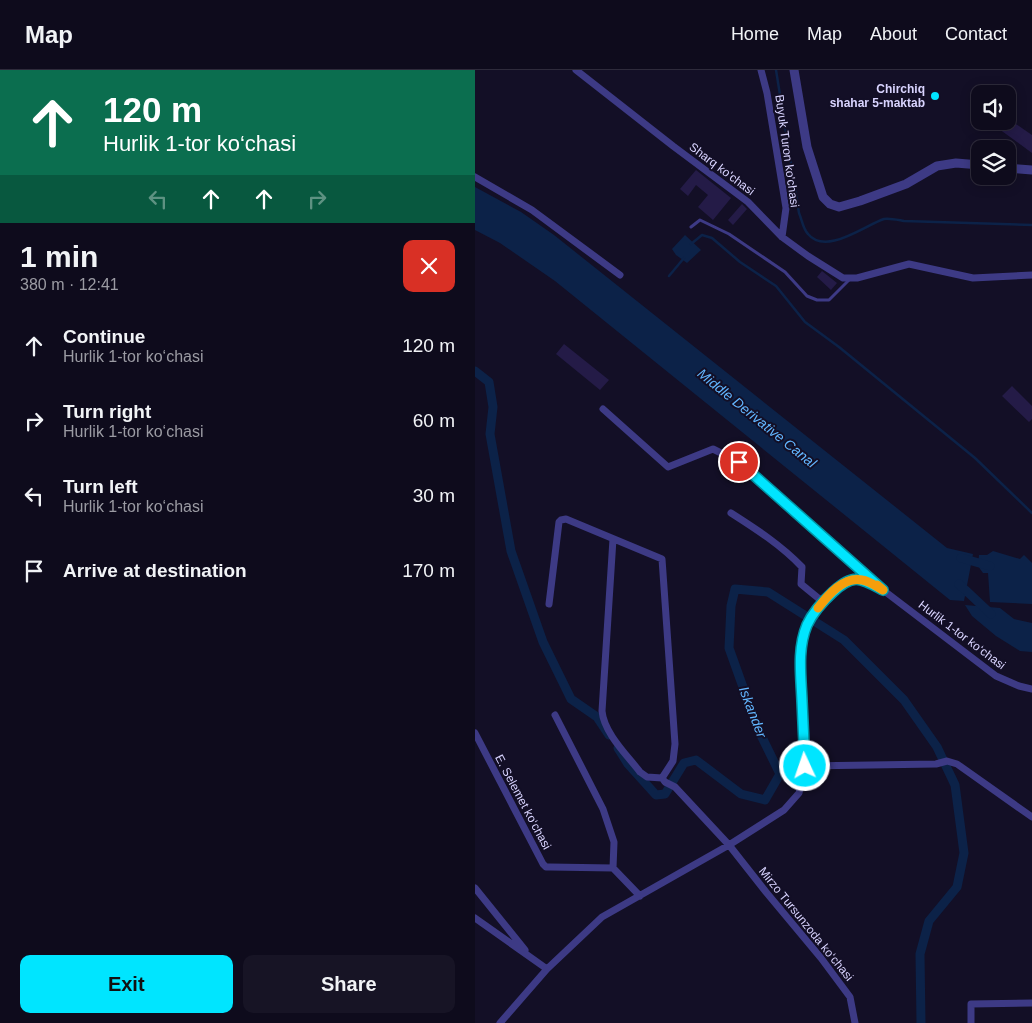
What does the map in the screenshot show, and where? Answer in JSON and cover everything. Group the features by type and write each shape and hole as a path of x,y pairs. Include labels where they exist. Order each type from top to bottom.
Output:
{"street":[{"name":"Sharq ko'chasi","path":"576,70 748,202 782,237 843,278 854,278"},
{"name":"Buyuk Turon ko'chasi","path":"761,70 769,102 786,208 782,237"},
{"path":"794,70 807,148 823,197 830,204 839,207 860,202 906,184 937,166 955,163 971,165"},
{"path":"1016,169 1032,170"},
{"path":"475,177 532,210 620,275"},
{"path":"854,278 909,264 973,278 1032,275"},
{"name":"Hurlik 1-tor ko‘chasi","path":"603,409 668,466 713,449 739,462 883,590 996,676 1019,686 1032,689"},
{"path":"731,513 788,552 802,566 801,584 823,602"},
{"path":"549,604 559,522 561,520 566,519 660,557 663,561 675,744 673,761 663,780 647,777 640,772 606,728 603,720 613,539"},
{"name":"Hurlik 1-tor ko‘chasi","path":"500,1023 547,969 602,917 729,845 784,810 799,793 805,766 801,666 802,643 807,626 823,602 840,586 851,579 863,580 883,590"},
{"path":"555,715 603,809 614,842 613,868 640,896"},
{"name":"E. Selemet ko‘chasi","path":"475,733 546,867 613,868"},
{"path":"805,766 936,764 947,761 957,764 1032,817"},
{"name":"Mirzo Tursunzoda ko‘chasi","path":"663,780 675,787 729,845 821,958 850,997 855,1023"},
{"path":"475,888 529,956"},
{"path":"475,918 547,969"},
{"path":"971,1023 971,1004 1032,1003"}],"lane":[{"path":"691,227 700,220 729,234 785,272 807,296 817,300 829,300 854,278"}],"water":[{"name":"Middle Derivative Canal","path":"475,187 521,212 554,235 947,548 973,554 964,601 950,600 555,281 500,243 475,230"},
{"path":"685,235 701,250 687,263 676,255 672,249"},
{"path":"993,551 1020,559 1024,555 1032,563 1032,604 990,602 988,573 983,573 978,566 979,555 987,555"},
{"path":"965,605 1000,608 1014,619 1032,623 1032,652 1020,651 996,636 972,616"}],"building":[{"path":"1016,124 1032,135 1032,153 1016,140 1000,130 1016,130"},
{"path":"696,170 731,198 713,220 698,207 708,195 696,185 688,196 680,189"},
{"path":"742,204 747,209 733,225 728,220"},
{"path":"822,271 837,283 831,290 817,277"},
{"path":"564,344 609,380 600,390 556,354"},
{"path":"1012,386 1032,406 1032,419 1029,422 1002,396"}],"waterway":[{"path":"776,70 799,213 806,232 816,240 825,242 835,241 884,219 1032,225"},
{"path":"691,244 702,235 712,238 740,262 776,286 805,322 839,347 975,458 1032,513"},
{"path":"669,276 684,258"},
{"name":"Iskander","path":"475,371 489,382 493,407 490,434 511,551 543,642 571,699 597,717 609,735"},
{"path":"961,558 990,566"},
{"name":"Middle Derivative Canal","path":"959,584 991,614"},
{"name":"Iskander","path":"618,748 628,764 656,795 665,794 684,763 696,760 741,794 765,800 780,774 758,729 729,648 731,606 735,589 768,592 844,640 904,700 937,747 955,785 964,853 957,887 929,921 920,954 921,1023"}],"slow traffic":[{"path":"818,608 840,586 851,579 863,580 883,590 877,585"}],"place":[{"name":"Chirchiq shahar 5-maktab","path":"935,96"}],"route":[{"path":"739,462 883,590 863,580 851,579 840,586 823,602 807,626 802,643 801,666 805,766"}]}
